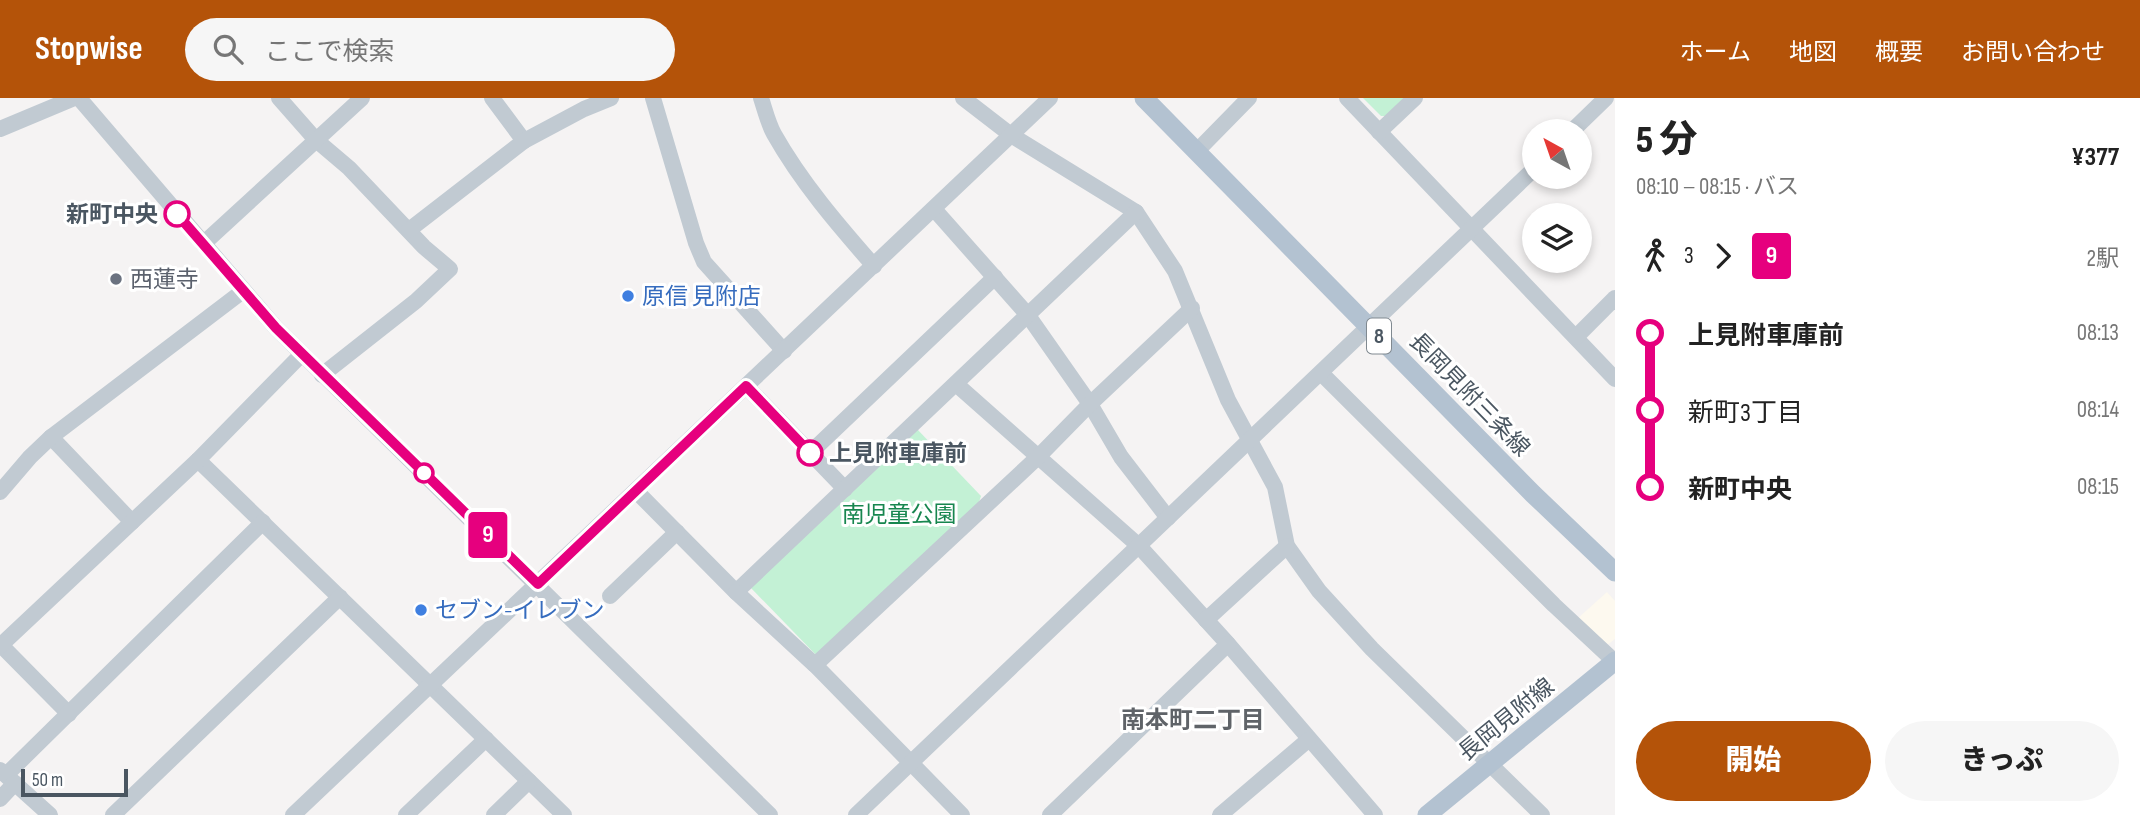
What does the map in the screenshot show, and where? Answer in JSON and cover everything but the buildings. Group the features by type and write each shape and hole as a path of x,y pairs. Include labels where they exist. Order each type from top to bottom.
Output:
{"main road":[{"name":"長岡見附三条線","path":"1144,98 1533,494 1615,572"},
{"name":"長岡見附線","path":"1427,815 1615,661"}],"street":[{"path":"0,129 77,98 243,291 322,375 538,584 770,815"},
{"path":"279,98 316,140 349,168 424,247 450,269 416,301 322,375"},
{"path":"203,244 362,98"},
{"path":"492,98 524,142"},
{"path":"409,230 524,142 584,109 611,98"},
{"path":"653,98 704,262 784,351"},
{"path":"761,98 773,132 788,156 841,229 874,266"},
{"path":"962,98 1011,135 1136,212 1175,271 1228,400 1248,442 1275,487 1287,546 1319,591 1372,649 1542,815"},
{"path":"293,815 1050,98"},
{"path":"1197,151 1249,98"},
{"path":"1347,98 1615,379"},
{"path":"1379,132 1415,98"},
{"path":"1584,119 1606,98"},
{"path":"856,815 1522,181"},
{"path":"934,209 1027,314 1090,404 1121,457 1168,518"},
{"path":"736,592 1136,212"},
{"path":"810,453 995,278"},
{"path":"0,492 51,437 243,291"},
{"path":"1576,337 1615,298"},
{"path":"815,665 1039,456 1192,308"},
{"path":"69,714 1,646 198,460 302,354"},
{"path":"1321,373 1554,605 1615,661"},
{"path":"956,384 1139,546 1375,815"},
{"path":"746,386 845,489"},
{"path":"51,437 132,522"},
{"path":"198,460 564,815"},
{"path":"636,491 736,592 815,665 962,815"},
{"path":"0,799 7,776 263,523"},
{"path":"610,597 677,532"},
{"path":"1206,620 1287,546"},
{"path":"113,815 340,597"},
{"path":"1050,815 1228,645"},
{"path":"406,815 486,739"},
{"path":"1220,815 1308,740"},
{"path":"7,776 50,815"},
{"path":"494,815 530,781"}],"shaded area":[{"path":"1607,592 1615,601 1615,639 1606,646 1578,618"}],"green space":[{"path":"1363,98 1408,98 1389,116 1381,116"},
{"name":"南児童公園","path":"917,429 981,496 978,505 818,657 750,587"}],"bus line":[{"name":"9","path":"177,214 276,328 538,584 746,386 810,453"}],"place":[{"name":"新町中央","path":"177,214"},
{"name":"西蓮寺","path":"116,279"},
{"name":"原信 見附店","path":"628,296"},
{"name":"上見附車庫前","path":"810,453"},
{"name":"セブン-イレブン","path":"421,610"}],"district":[{"name":"南本町二丁目","path":"1193,720"}]}
